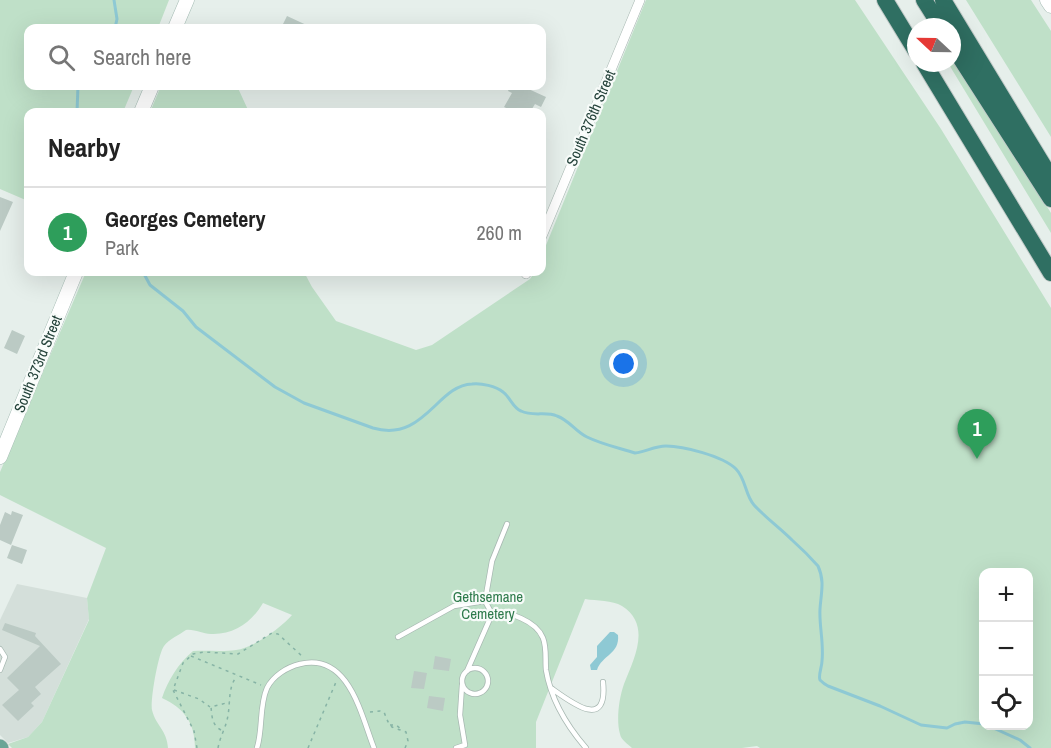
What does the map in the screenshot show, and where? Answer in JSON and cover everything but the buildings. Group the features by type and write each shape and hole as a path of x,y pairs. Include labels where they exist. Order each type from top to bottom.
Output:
{"highway":[{"path":"885,0 907,36"},
{"path":"897,0 907,18"},
{"path":"924,0 935,18"},
{"path":"943,0 1051,178"},
{"path":"961,59 1051,199"},
{"path":"929,72 1051,273"},
{"path":"938,72 959,108 966,132"}],"street":[{"path":"177,24 187,0"},
{"name":"South 376th Street","path":"546,226 640,0"},
{"path":"1047,0 1051,6"},
{"path":"143,108 150,90"},
{"name":"South 373rd Street","path":"0,457 74,276"}],"lane":[{"path":"492,614 485,601 492,561 507,524"},
{"path":"398,637 454,606 485,601"},
{"path":"492,614 500,612 511,615 527,622 541,634 551,688 565,722 586,748"},
{"path":"456,748 465,746 460,715 463,677 492,614"},
{"path":"0,649 5,657 0,669"},
{"path":"257,748 263,705 268,688 279,674 293,665 308,662 324,664 340,673 353,692 374,748"},
{"path":"462,684 468,692 475,695 482,693 488,685 489,678 483,670 476,668 466,671"},
{"path":"551,688 581,708 591,710 601,705 604,693 603,682"}],"path":[{"path":"197,748 194,731 173,690 183,663 190,656 204,652 238,654 272,633 278,634 308,662"},
{"path":"190,656 268,688"},
{"path":"308,748 340,673"},
{"path":"218,748 222,730 226,726 231,683 238,676"},
{"path":"173,690 199,699 211,707 230,702"},
{"path":"211,707 213,722 222,730"},
{"path":"361,714 384,712 388,725 394,730 402,730"},
{"path":"388,725 396,725 406,732 408,736 405,748"}],"shaded area":[{"path":"17,584 87,598 89,619 42,722 28,737 8,743 0,735 0,620"}],"green space":[{"path":"0,0 169,0 160,24 24,24 24,90 132,90 125,108 24,108 24,199 0,189"},
{"name":"Gethsemane Cemetery","path":"646,0 855,0 941,129 1051,308 1051,748 760,748 757,746 632,748 621,736 618,716 622,690 638,643 636,623 631,614 618,604 585,599 536,722 536,748 195,748 193,731 187,717 162,698 167,685 178,667 193,651 225,651 250,646 281,626 292,615 263,603 248,621 235,630 211,634 186,630 164,646 153,688 152,710 166,737 168,748 12,748 8,744 28,737 42,722 89,620 87,598 106,548 0,495 0,472 84,276 306,276 336,321 416,350 432,345 532,276 546,276 546,245"},
{"path":"966,0 1031,0 1051,31 1051,137"},
{"path":"961,69 1051,213 1051,233 953,72 961,72"},
{"path":"159,90 239,90 247,108 152,108"}],"water":[{"path":"610,632 618,635 614,650 597,670 591,670 590,665 597,657 597,646"}],"waterway":[{"path":"114,0 116,24"},
{"path":"77,108 78,90"},
{"path":"145,276 150,285 183,311 196,327 275,387 304,403 373,428 390,430 405,428 418,421 449,393 460,387 480,384 500,390 521,411 557,416 583,435 610,446 635,453 662,446 673,446 702,453 730,464 739,473 754,505 818,566 822,582 820,680 828,686 921,725 947,728 965,722 979,723"},
{"path":"998,730 1020,740 1030,748"}],"place":[{"name":"Georges Cemetery","path":"977,459"}]}
